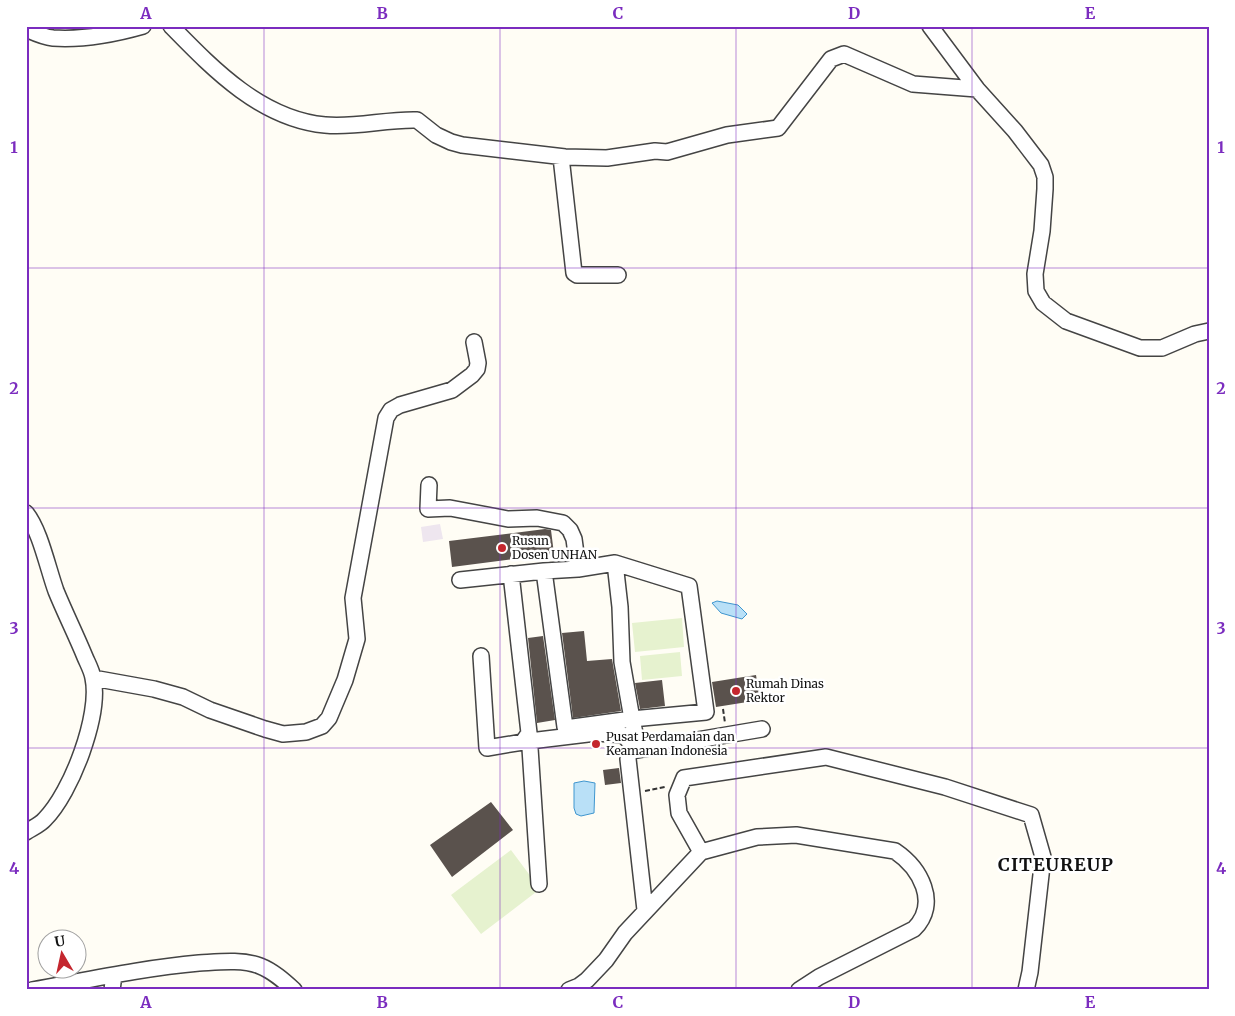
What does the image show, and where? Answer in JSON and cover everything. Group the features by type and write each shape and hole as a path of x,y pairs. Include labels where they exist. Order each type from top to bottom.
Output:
{"street":[{"path":"26,29 53,38 94,36 144,26"},
{"path":"171,26 233,84 264,105 290,117 325,125 417,120 436,135 462,145 561,157 598,159 655,151 668,152 727,135 778,128 831,59 844,54 912,84 977,89"},
{"path":"930,26 977,89 1041,165 1045,189 1042,231 1035,274 1036,291 1043,303 1066,321 1140,348 1162,348 1194,334 1209,331"},
{"path":"561,157 574,273 577,275 618,275"},
{"path":"93,678 183,696 210,710 265,730 282,734 306,732 322,726 328,718 345,680 357,639 353,598 386,418 391,410 400,404 452,390 472,375 477,369 478,363 474,342"},
{"path":"428,485 428,509 450,508 508,520 537,518 563,523 570,530 574,539 578,569"},
{"path":"26,513 30,517 63,608 93,678 94,710 92,724 83,750 64,791 46,819 26,832"},
{"path":"615,563 620,607 622,662 636,738 628,759 650,906"},
{"path":"460,580 511,574 544,571 578,569 615,563 689,586 706,712 565,727 544,571"},
{"path":"511,574 529,737 539,884"},
{"path":"481,656 487,748 523,742 529,737 596,733 623,735 632,747 640,791 650,906"},
{"path":"632,747 762,729"},
{"path":"701,852 679,813 677,795 684,778 826,757 945,787 1031,815 1043,857 1030,972 1026,990"},
{"path":"569,990 587,980 606,960 625,932 701,852 758,837 796,835 895,851 905,858 914,868 923,884 926,908 921,923 914,929 819,977 799,990"},
{"path":"32,990 113,982 169,966 220,962 244,962 260,965 276,974 294,990"}],"path":[{"path":"640,791 681,785"}],"shaded area":[{"path":"440,524 443,539 423,542 421,527"}],"green space":[{"path":"682,618 684,647 635,652 632,623"},
{"path":"680,652 682,676 642,680 640,656"},
{"path":"511,850 540,889 481,934 451,895"}],"water":[{"path":"717,601 738,605 747,614 742,619 721,613 712,603"},
{"path":"584,781 595,783 594,813 581,816 576,814 574,808 574,783"}],"building":[{"name":"Rusun Dosen UNHAN","path":"545,529 551,530 554,554 452,567 449,541"},
{"path":"584,631 587,661 612,659 621,711 573,718 562,633"},
{"path":"543,636 555,720 537,723 528,638"},
{"name":"Rumah Dinas Rektor","path":"756,675 760,700 716,707 712,682"},
{"path":"662,680 665,706 640,709 635,683"},
{"path":"619,768 621,783 605,785 603,770"},
{"path":"491,802 513,830 452,877 430,845"}],"place":[{"name":"Rusun Dosen UNHAN","path":"502,548"},
{"name":"Rumah Dinas Rektor","path":"736,691"},
{"name":"Pusat Perdamaian dan Keamanan Indonesia","path":"596,744"}],"district":[{"name":"CITEUREUP","path":"1056,865"}]}
